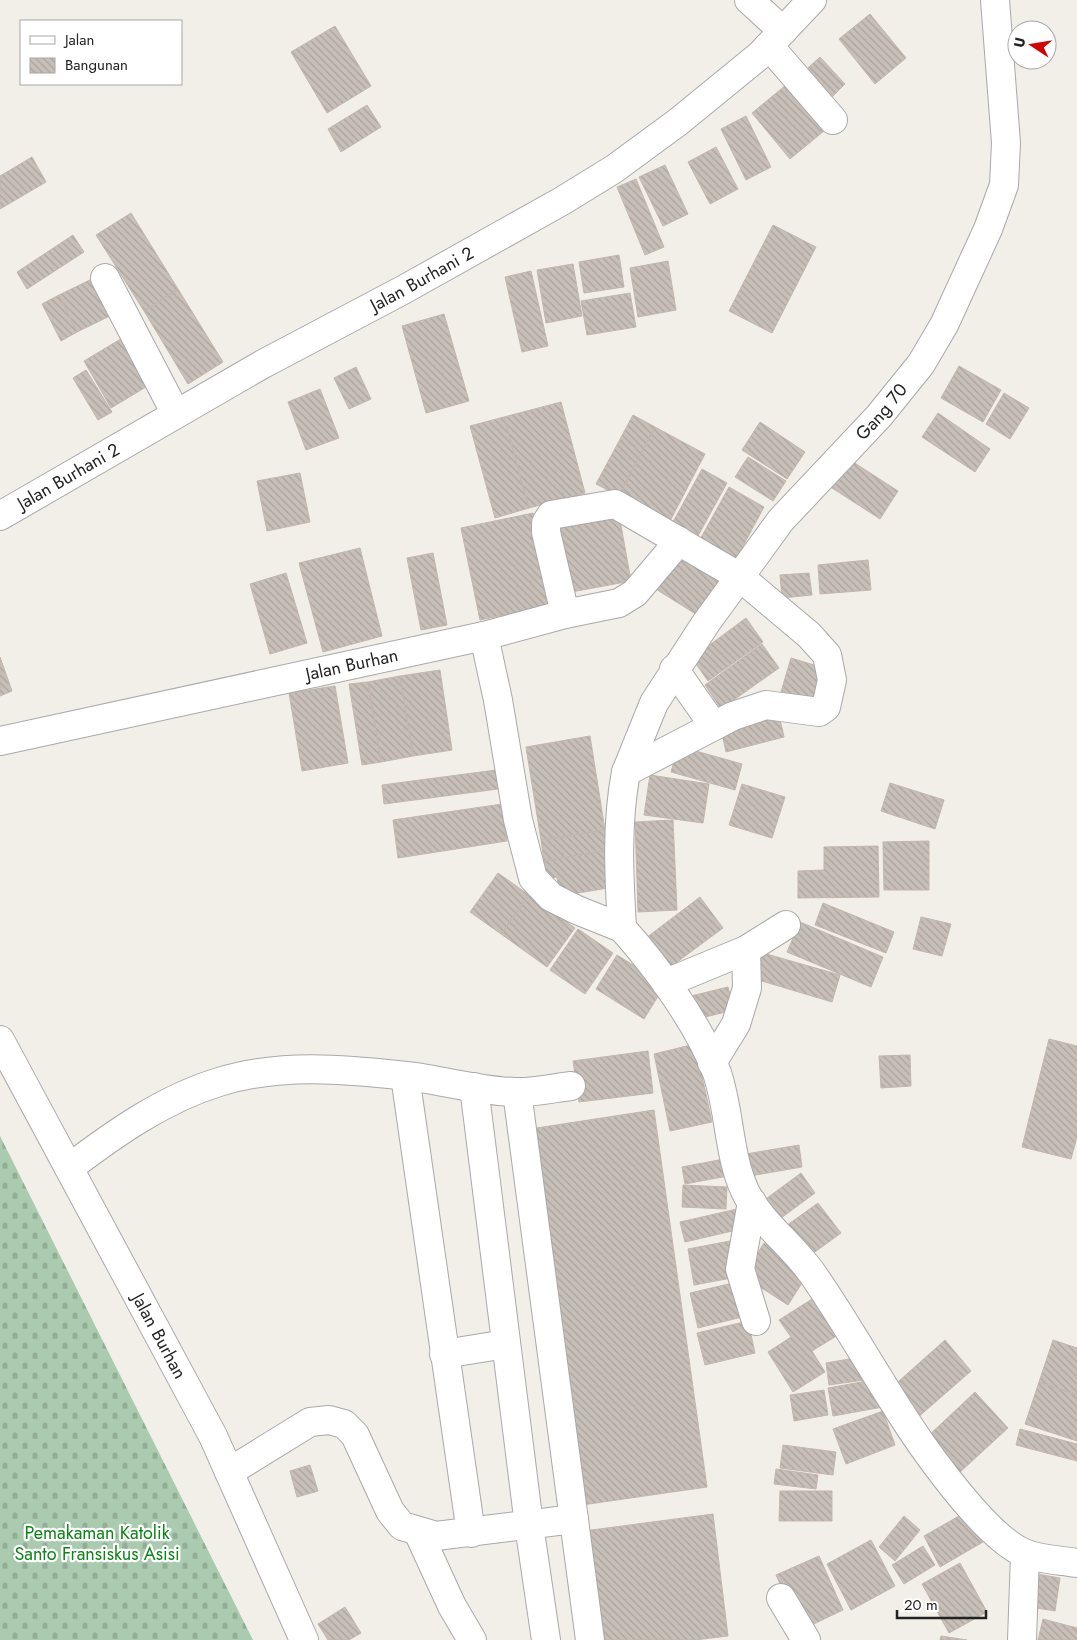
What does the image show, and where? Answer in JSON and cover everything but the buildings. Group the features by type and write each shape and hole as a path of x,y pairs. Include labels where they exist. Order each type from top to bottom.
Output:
{"street":[{"path":"749,0 833,120"},
{"name":"Jalan Burhani 2","path":"0,516 262,364 403,290 562,202 614,169 678,122 776,39 812,0"},
{"name":"Gang 70","path":"622,928 617,840 619,807 626,772 654,702 674,669 781,520 879,416 920,364 944,325 988,229 1004,185 1006,142 995,0"},
{"path":"104,278 176,414"},
{"path":"565,614 546,532 546,523 551,515 615,504 740,577 809,635 827,655 832,680 826,707 819,712 766,705 733,716 626,772"},
{"name":"Jalan Burhan","path":"0,741 484,636 565,614 619,603 635,593 679,541"},
{"path":"484,636 498,700 518,820 534,878 551,897 577,910 622,928 644,953 666,984 702,1041 712,1063 728,1112 737,1171 752,1202 813,1274 908,1426 937,1466 996,1534 1026,1554 1077,1563"},
{"path":"674,669 714,726"},
{"path":"666,984 746,950 786,924"},
{"path":"712,1063 736,1024 739,1015 747,988 746,950"},
{"name":"Jalan Burhan","path":"0,1040 213,1436 304,1640"},
{"path":"69,1168 110,1136 142,1117 218,1082 246,1075 284,1070 313,1070 406,1076 517,1092 571,1086"},
{"path":"406,1076 444,1354 472,1533"},
{"path":"474,1087 529,1525 546,1640"},
{"path":"517,1092 590,1640"},
{"path":"752,1202 740,1269 756,1320"},
{"path":"444,1354 506,1344"},
{"path":"229,1472 310,1422 329,1420 344,1424 355,1435 390,1511 402,1526 436,1536 574,1519"},
{"path":"418,1532 452,1606 472,1640"},
{"path":"1022,1640 1026,1554"},
{"path":"781,1598 806,1640"}],"green space":[{"name":"Pemakaman Katolik Santo Fransiskus Asisi","path":"0,1136 253,1640 0,1640"}]}
